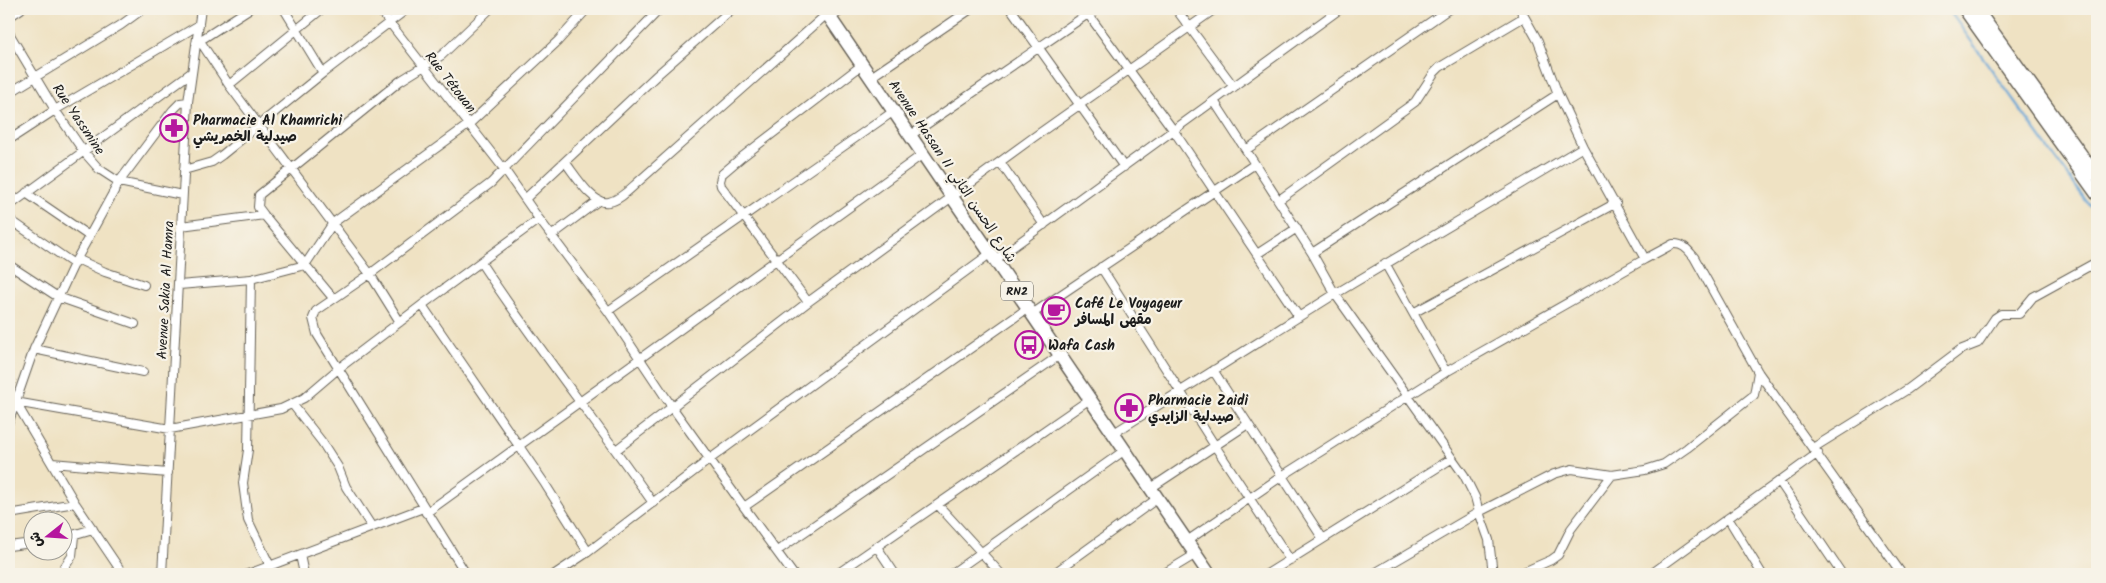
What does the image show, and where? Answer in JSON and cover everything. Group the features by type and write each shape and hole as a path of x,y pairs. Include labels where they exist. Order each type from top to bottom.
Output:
{"main road":[{"name":"Avenue Hassan II شارع الحسن الثاني","path":"828,13 1210,574"}],"street":[{"path":"9,17 21,9"},
{"path":"9,93 121,25 143,9"},
{"name":"Avenue Sakia Al Hamra","path":"162,574 188,102 198,42 201,9"},
{"path":"249,9 198,42 370,274 400,322"},
{"path":"284,9 323,73"},
{"path":"229,85 322,9"},
{"name":"Rue Tétouan","path":"379,9 504,169 538,219 608,312 672,407 793,574"},
{"path":"184,170 212,162 406,9"},
{"path":"333,298 258,207 259,195 400,81 442,55 490,9"},
{"path":"179,285 251,279 305,265 333,224 468,125 558,41 588,9"},
{"path":"465,574 314,327 316,311 370,274 492,183 660,9"},
{"path":"525,199 657,75 732,9"},
{"path":"565,162 590,194 598,201 608,202 616,199 638,182 828,13 844,9"},
{"path":"871,77 971,9"},
{"path":"1011,9 1124,167"},
{"path":"1176,9 1234,87"},
{"path":"616,450 808,302 1079,105 1215,9"},
{"path":"559,573 710,459 993,257 1044,225 1340,9"},
{"path":"1246,150 1449,9"},
{"path":"1520,9 1538,41 1558,94 1583,147 1616,203 1645,259"},
{"path":"1964,9 2097,195"},
{"path":"1977,9 2097,176"},
{"path":"911,135 1091,11 1129,71 1174,130 1299,317"},
{"path":"1279,200 1415,102 1440,67 1524,17"},
{"path":"9,140 55,110 199,25"},
{"name":"Rue Yassmine","path":"9,33 55,110 84,152 99,169 119,182 182,196"},
{"path":"808,302 722,186 720,180 722,174 862,64"},
{"path":"9,206 192,72"},
{"path":"1312,253 1558,94"},
{"path":"1214,101 1297,228 1335,294 1408,395 1470,486 1489,540 1493,574"},
{"path":"9,420 34,349 58,297 119,182 173,110 180,103 188,102"},
{"path":"608,312 894,112"},
{"path":"1114,433 1385,263 1583,147"},
{"path":"248,574 425,510 580,402 923,154"},
{"path":"1000,162 1044,225"},
{"path":"744,507 1030,311 1216,192 1255,164"},
{"path":"26,193 89,236"},
{"path":"552,236 598,201"},
{"path":"1413,313 1616,203"},
{"path":"181,226 264,215"},
{"path":"9,218 75,262 144,285"},
{"path":"14,402 170,430 267,413 293,404 304,398 338,369 538,219"},
{"path":"1258,254 1297,228"},
{"path":"1187,541 1282,476 1408,395 1645,259 1678,243 1686,248 1694,257 1758,372 1816,450 1902,574"},
{"path":"481,263 521,323 616,450 653,503"},
{"path":"1385,263 1446,372"},
{"path":"1654,573 1779,481 1816,450 1908,388 1960,350 1978,343 1995,318 2001,314 2019,314 2033,297 2093,264"},
{"path":"9,265 58,297 135,324"},
{"path":"1101,267 1290,560"},
{"path":"251,279 248,450 244,483 248,520 270,566"},
{"path":"422,305 588,552"},
{"path":"34,349 143,372"},
{"path":"777,551 1060,355"},
{"path":"1213,370 1323,539"},
{"path":"1373,574 1479,512 1554,474 1572,469 1612,475 1645,470 1664,464 1754,396 1758,372"},
{"path":"9,392 75,503 123,574"},
{"path":"837,574 1090,399"},
{"path":"293,404 322,442 338,467 346,487 372,528"},
{"path":"1053,574 1215,446 1248,424"},
{"path":"951,574 1125,450"},
{"path":"1267,574 1451,459"},
{"path":"52,463 168,473"},
{"path":"1519,574 1551,560 1558,554 1571,529 1612,475"},
{"path":"1779,481 1842,574"},
{"path":"9,514 75,503"},
{"path":"938,505 1001,574"},
{"path":"1728,518 1762,574"},
{"path":"60,574 72,556 74,536 93,529"},
{"path":"9,546 22,544"},
{"path":"877,547 895,574"},
{"path":"1163,574 1196,554"},
{"path":"300,555 304,574"}],"waterway":[{"path":"1948,9 2097,216"}],"place":[{"name":"Pharmacie Al Khamrichi صيدلية الخمريشي","path":"174,128"},
{"name":"Café Le Voyageur مقهى المسافر","path":"1056,311"},
{"name":"Wafa Cash","path":"1029,345"},
{"name":"Pharmacie Zaidi صيدلية الزايدي","path":"1129,408"}]}
